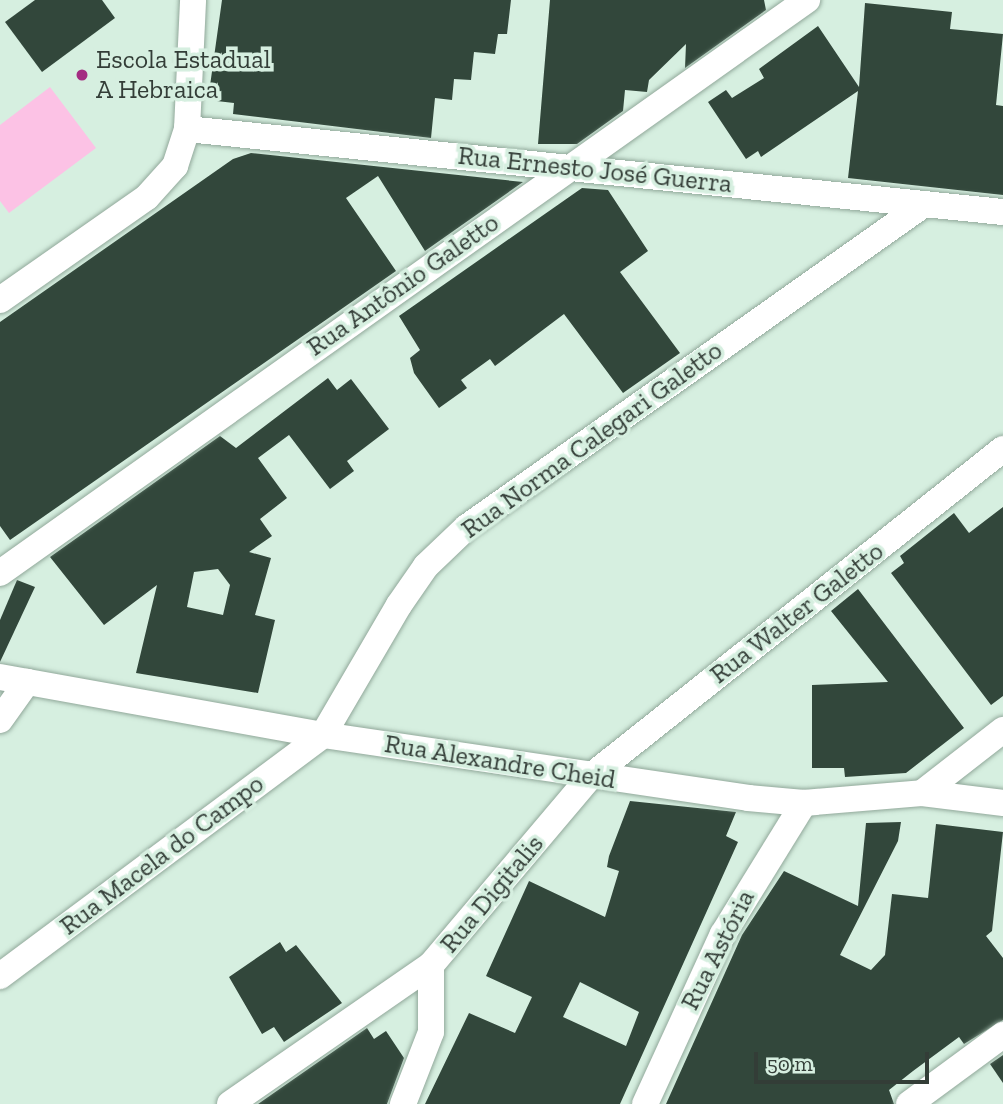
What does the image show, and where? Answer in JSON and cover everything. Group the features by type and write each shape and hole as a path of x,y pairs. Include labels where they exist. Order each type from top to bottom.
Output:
{"street":[{"path":"0,300 164,183 187,129 193,0"},
{"name":"Rua Antônio Galetto","path":"0,573 807,0"},
{"name":"Rua Ernesto José Guerra","path":"187,129 1003,212"},
{"name":"Rua Norma Calegari Galetto","path":"323,735 405,595 467,527 922,205"},
{"name":"Rua Walter Galetto","path":"591,776 1003,449"},
{"name":"Rua Alexandre Cheid","path":"0,677 323,735 591,776 804,803 922,793 1003,803"},
{"path":"0,720 27,682"},
{"path":"922,793 1003,730"},
{"name":"Rua Macela do Campo","path":"0,976 323,735"},
{"name":"Rua Digitalis","path":"403,1104 431,1031 431,965 591,776"},
{"name":"Rua Astória","path":"645,1104 723,934 804,803"},
{"path":"229,1104 431,965"},
{"path":"909,1104 1003,1035"}],"shaded area":[{"path":"50,87 96,148 9,213 0,201 0,125"}],"building":[{"path":"35,0 102,0 115,18 42,72 5,22"},
{"path":"222,0 511,0 507,34 498,34 495,54 474,52 471,80 454,79 452,100 435,98 431,138 233,114 234,103 208,100"},
{"path":"550,0 764,0 766,10 685,68 686,44 649,80 647,92 625,90 623,111 577,144 538,144"},
{"path":"865,3 952,12 950,29 1003,34 996,105 1003,106 1003,195 848,178 858,91 761,157 758,151 746,159 708,102 726,90 732,98 764,78 759,69 818,26 859,87"},
{"path":"251,153 523,182 425,251 378,176 346,198 396,271 10,540 0,526 0,322 233,159"},
{"path":"582,188 608,190 648,251 620,272 680,353 623,393 564,314 495,366 490,359 461,380 467,388 439,408 414,373 410,358 420,350 399,316"},
{"path":"328,378 337,390 351,379 389,429 347,461 354,471 330,489 289,435 258,458 287,498 260,519 272,536 249,552 271,558 255,615 275,620 258,693 136,673 157,585 104,625 50,557 220,436 236,448","holes":["218,569 230,585 223,615 187,607 194,572"]},
{"path":"1003,507 1003,696 991,705 891,573 904,563 900,556 954,513 969,533"},
{"path":"17,580 35,587 0,662 0,620"},
{"path":"858,589 964,728 906,773 845,777 844,768 812,768 812,685 888,682 831,611"},
{"path":"630,801 736,812 726,836 738,842 620,1104 425,1104 469,1013 515,1033 532,997 486,976 529,881 605,917 619,871 607,867","holes":["580,982 639,1012 626,1046 563,1017"]},
{"path":"901,822 898,841 840,955 871,970 885,955 892,894 928,898 936,824 1003,832 992,931 986,936 1003,958 1003,1020 964,1044 959,1037 913,1071 889,1090 894,1104 666,1104 742,935 784,871 858,906 866,823"},
{"path":"280,942 286,952 296,945 342,1003 284,1042 274,1027 262,1034 229,977"},
{"path":"367,1028 374,1039 386,1031 404,1058 387,1104 258,1104"},
{"path":"1003,1055 1003,1083 990,1064"}],"place":[{"name":"Escola Estadual A Hebraica","path":"82,75"}]}
